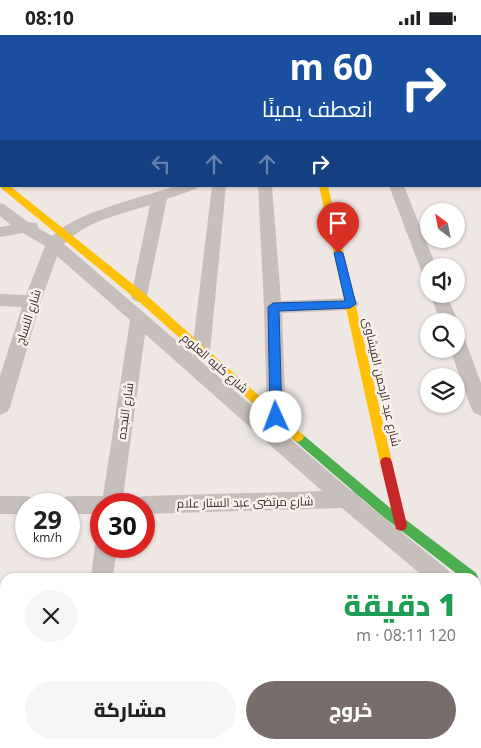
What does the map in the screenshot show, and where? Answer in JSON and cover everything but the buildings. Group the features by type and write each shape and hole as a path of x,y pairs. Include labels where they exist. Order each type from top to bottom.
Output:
{"street":[{"name":"شارع كليه العلوم","path":"7,187 50,223 59,239 139,318 346,500 432,573"},
{"path":"59,239 91,219 188,187"},
{"path":"201,352 219,187"},
{"path":"265,187 273,307 276,417"},
{"name":"شارع عبد الرحمن الفيشاوى","path":"323,187 401,525"},
{"path":"396,187 424,258"},
{"path":"139,296 160,195"},
{"name":"شارع كليه العلوم","path":"0,208 25,228 59,239 139,296 401,525 466,573"},
{"path":"0,232 50,223"},
{"name":"شارع النساج","path":"2,395 32,301 59,239"},
{"path":"0,300 32,301"},
{"path":"273,307 350,304"},
{"name":"شارع النجده","path":"114,493 139,318"},
{"path":"463,358 481,407"},
{"name":"شارع مرتضى عبد الستار علام","path":"155,505 346,500 368,497"},
{"path":"0,505 15,505"},
{"path":"434,550 436,573"},
{"path":"103,573 104,558"}],"traffic: fast":[{"path":"298,437 385,511 466,573"}],"traffic: slow":[{"path":"5,187 140,296 298,437"},
{"path":"323,187 386,462"}],"traffic: jam":[{"path":"386,462 401,525"}],"route":[{"path":"276,417 273,307 350,304 338,253"}]}
